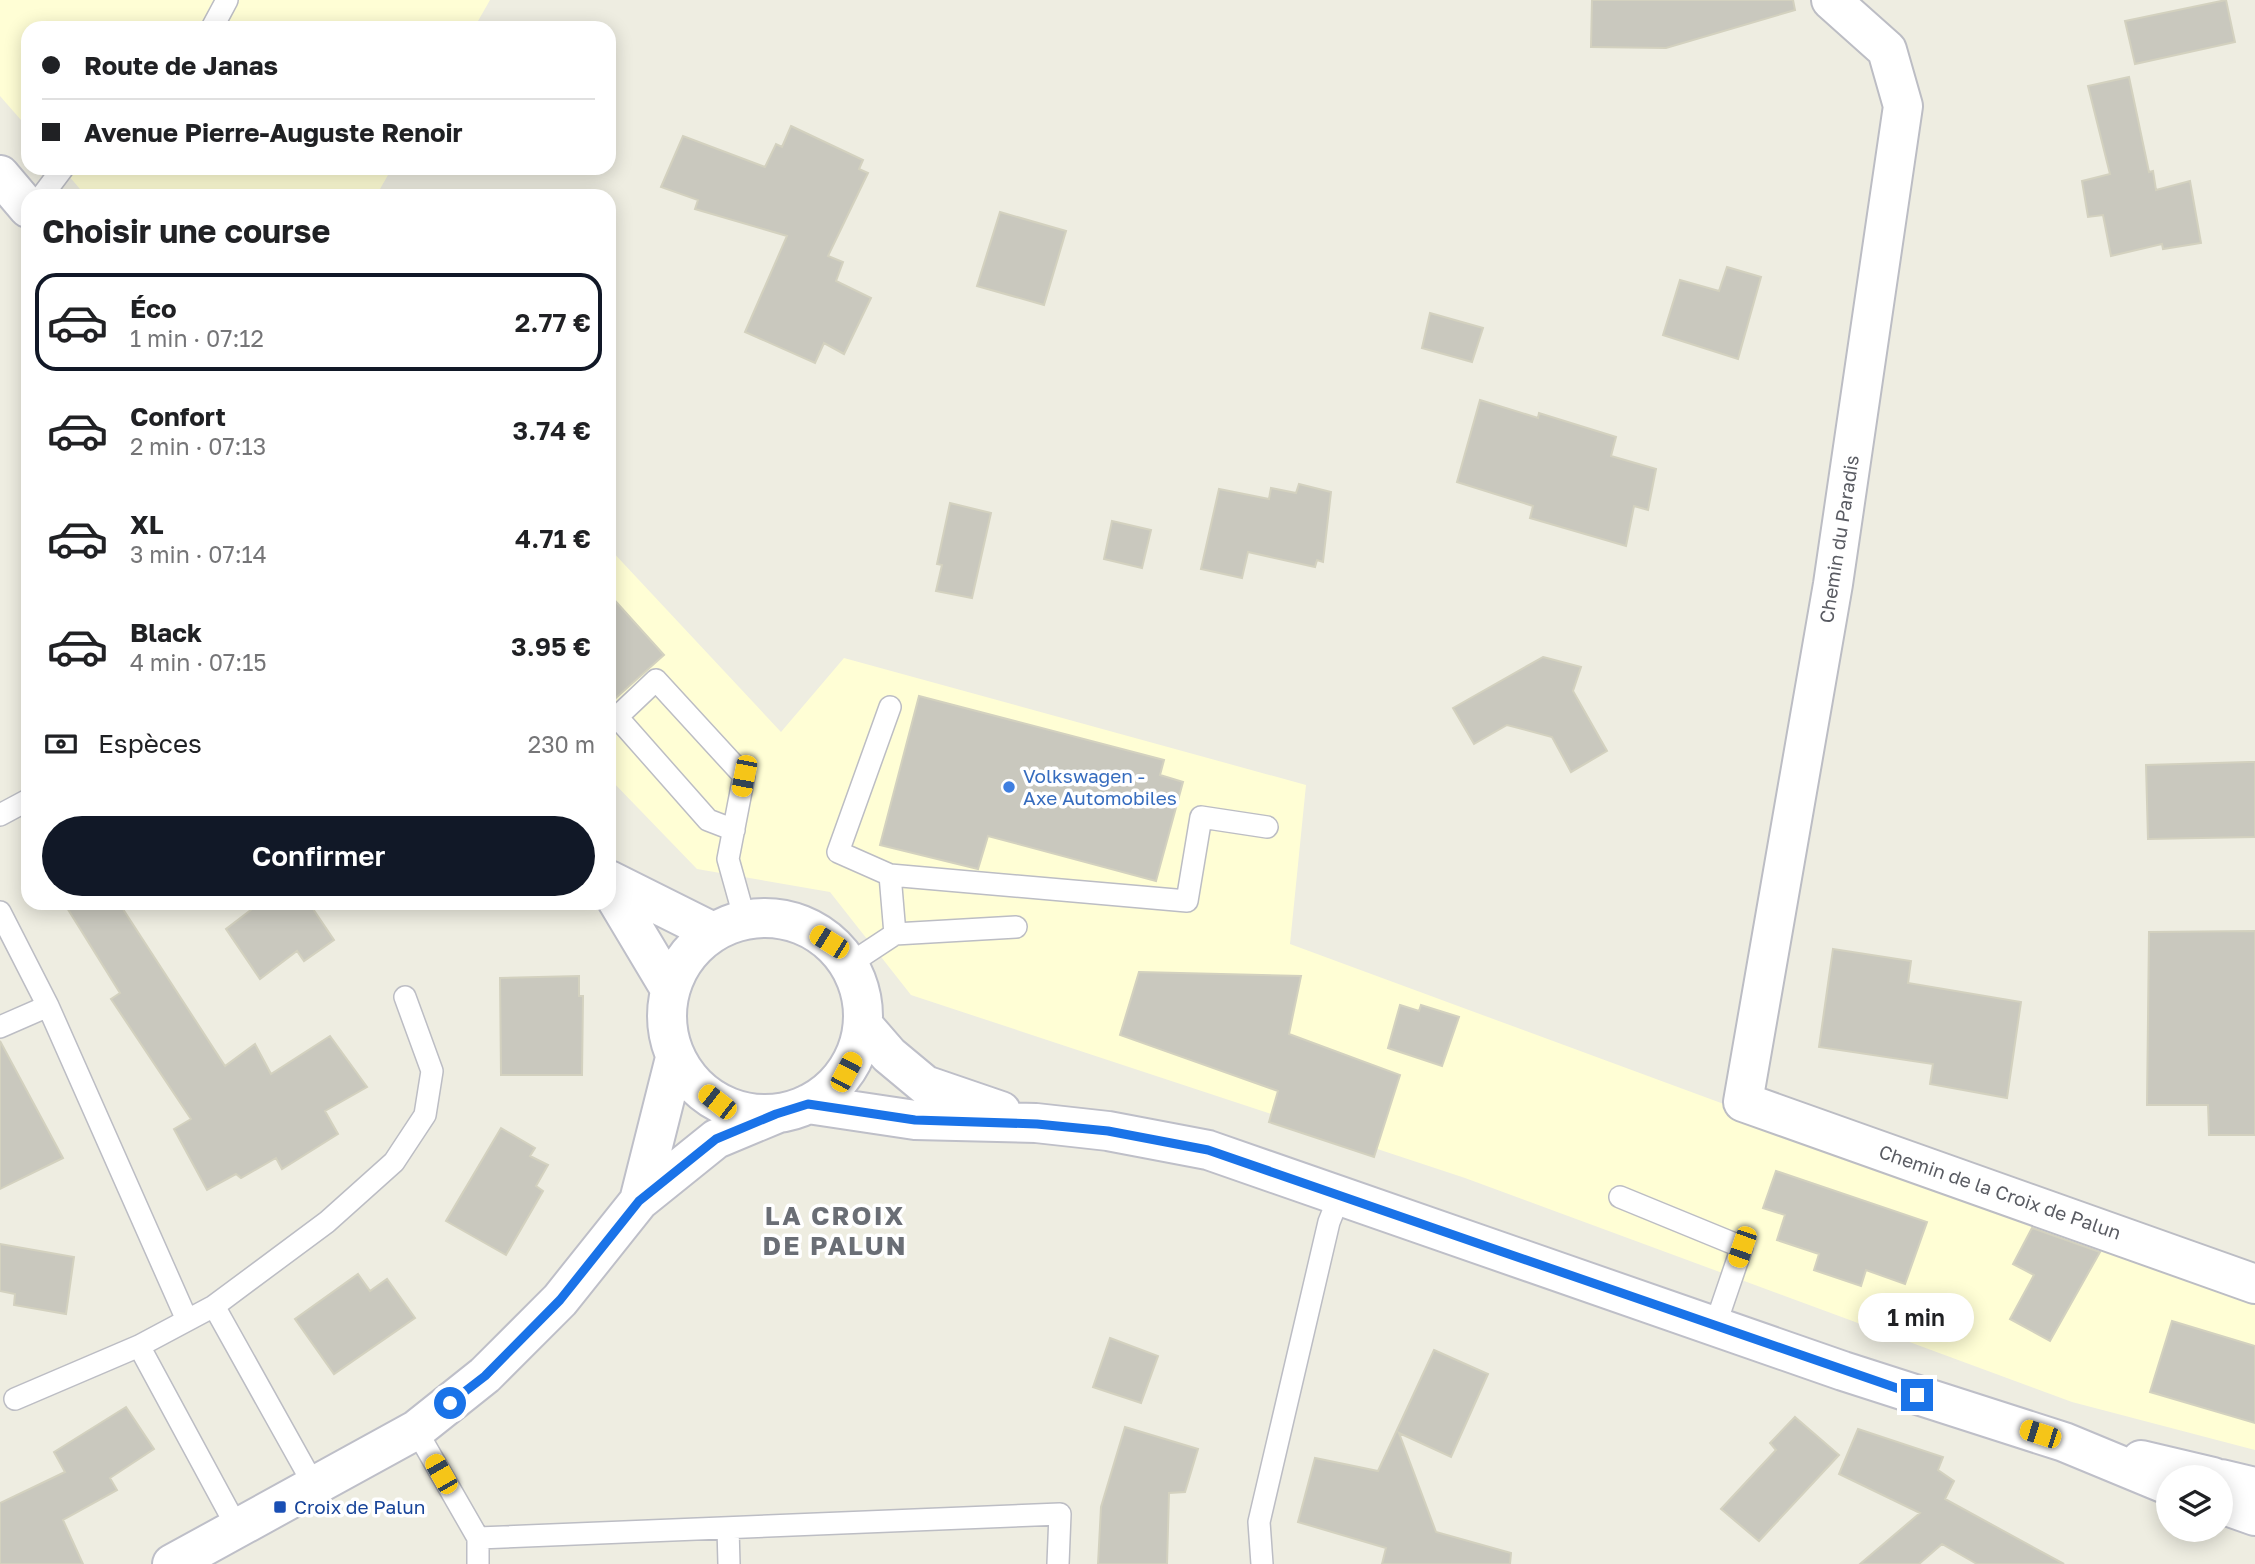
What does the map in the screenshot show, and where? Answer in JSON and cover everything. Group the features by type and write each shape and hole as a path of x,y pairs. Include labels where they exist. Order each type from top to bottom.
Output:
{"main road":[{"name":"Chemin du Paradis","path":"1744,1102 1833,584 1903,106 1887,50 1831,0"},
{"path":"0,175 21,200"},
{"path":"616,883 729,926"},
{"path":"616,899 670,989"},
{"path":"172,1564 416,1430 485,1376 560,1300 639,1201 716,1139 792,1109 829,1091 846,1072 857,1050 863,1025 858,984 848,965 829,942 804,926 775,919 729,926 687,957 670,989 666,1024 675,1058 693,1083 717,1102 746,1113 792,1109 915,1120 1037,1124 1108,1131 1208,1150 1715,1326 2064,1443 2156,1480"},
{"path":"863,1025 889,1055 925,1085 1037,1124"},
{"path":"639,1201 675,1058"},
{"name":"Chemin de la Croix de Palun","path":"1744,1102 2255,1284"},
{"path":"2064,1443 2160,1465"},
{"path":"2233,1482 2255,1487"},
{"path":"2233,1508 2255,1516"}],"lane":[{"path":"216,21 227,0"},
{"path":"729,926 728,859 734,830 744,776 656,680 617,717 708,820 734,830"},
{"path":"890,707 838,852 890,875 1186,901 1200,817 1267,827"},
{"path":"0,815 21,804"},
{"path":"890,875 895,934"},
{"path":"0,912 48,1006 187,1320"},
{"path":"848,965 895,934 1016,927"},
{"path":"15,1399 139,1346 214,1306 327,1222 394,1162 425,1115 432,1071 405,997"},
{"path":"0,1027 48,1006"},
{"path":"1262,1564 1259,1522 1329,1222 1339,1197"},
{"path":"1620,1197 1742,1247 1715,1326"},
{"path":"214,1306 315,1487"},
{"path":"139,1346 238,1529"},
{"path":"416,1430 478,1538 478,1564"},
{"path":"478,1538 1060,1514 1058,1564"},
{"path":"728,1528 729,1564"}],"shaded area":[{"path":"0,0 490,0 478,21 21,21 21,120 0,96"},
{"path":"68,175 388,175 380,189 80,189"},
{"path":"616,555 781,732 844,658 1306,785 1290,944 2255,1300 2255,1450 2072,1402 1465,1178 911,995 830,892 697,869 616,785"}],"building":[{"path":"1592,0 1793,0 1795,10 1666,48 1591,47"},
{"path":"2226,0 2235,42 2135,64 2125,21"},
{"path":"2129,77 2149,172 2153,171 2156,190 2190,181 2201,243 2163,249 2162,244 2111,256 2103,215 2088,217 2082,181 2110,174 2088,86"},
{"path":"791,126 863,160 859,169 868,173 828,256 843,262 836,281 871,298 844,354 824,343 815,363 745,332 787,236 695,209 698,200 661,187 683,136 765,167 776,144 782,147"},
{"path":"1000,212 1066,231 1044,305 977,286"},
{"path":"1727,267 1761,277 1738,359 1663,335 1680,280 1719,291"},
{"path":"1430,313 1483,328 1472,362 1422,348"},
{"path":"1480,400 1538,418 1539,413 1616,437 1611,456 1656,469 1648,510 1634,506 1626,546 1530,518 1533,506 1457,482"},
{"path":"1299,484 1331,492 1323,562 1317,560 1315,567 1248,552 1242,578 1201,569 1219,489 1269,499 1271,488 1296,493"},
{"path":"950,503 991,513 972,598 936,591 942,565 937,564"},
{"path":"1112,521 1151,530 1142,568 1104,559"},
{"path":"616,602 664,655 616,698"},
{"path":"1543,657 1581,667 1573,691 1607,751 1571,772 1552,737 1507,725 1474,744 1453,708"},
{"path":"919,696 1164,760 1160,775 1183,782 1156,881 988,836 978,869 880,845"},
{"path":"2255,762 2255,837 2148,839 2146,765"},
{"path":"68,910 124,910 225,1066 255,1044 271,1074 330,1036 367,1087 325,1111 338,1134 282,1169 276,1158 241,1178 236,1174 207,1190 174,1129 191,1119 111,999 120,993"},
{"path":"251,910 314,910 334,940 304,961 297,951 260,979 226,929"},
{"path":"2255,931 2255,1135 2209,1135 2208,1105 2147,1105 2149,932"},
{"path":"1833,949 1911,961 1908,983 2021,1002 2007,1098 1930,1084 1933,1064 1819,1047"},
{"path":"1139,972 1301,976 1289,1034 1400,1075 1374,1157 1269,1122 1278,1091 1120,1035"},
{"path":"579,976 579,996 583,996 582,1075 501,1075 500,978"},
{"path":"1400,1005 1419,1011 1421,1005 1459,1017 1442,1066 1388,1048"},
{"path":"0,1041 63,1158 0,1189"},
{"path":"501,1128 535,1148 530,1156 548,1165 536,1186 543,1191 506,1255 446,1221"},
{"path":"1776,1171 1927,1222 1905,1284 1866,1270 1861,1286 1814,1270 1819,1254 1777,1240 1785,1215 1763,1208"},
{"path":"2032,1228 2100,1252 2050,1341 2010,1319 2034,1275 2013,1264"},
{"path":"0,1244 74,1257 66,1314 14,1305 15,1294 0,1291"},
{"path":"358,1274 370,1291 387,1279 415,1318 334,1374 295,1319"},
{"path":"2172,1321 2255,1346 2255,1423 2150,1392"},
{"path":"1110,1338 1158,1356 1141,1403 1093,1387"},
{"path":"1434,1350 1488,1374 1451,1457 1399,1433 1436,1532 1511,1553 1510,1564 1382,1564 1386,1548 1298,1522 1315,1458 1378,1471"},
{"path":"126,1407 154,1449 110,1478 117,1490 63,1520 83,1564 0,1564 0,1503 65,1472 54,1452"},
{"path":"1795,1417 1839,1455 1759,1541 1721,1509 1776,1450 1770,1443"},
{"path":"1125,1427 1198,1449 1185,1492 1169,1493 1167,1564 1098,1564 1101,1507"},
{"path":"1858,1429 1943,1457 1938,1470 1954,1481 1945,1499 2064,1564 1977,1564 1942,1544 1919,1564 1860,1564 1920,1513 1839,1474"}],"place":[{"name":"Volkswagen - Axe Automobiles","path":"1009,787"},
{"name":"Croix de Palun","path":"280,1507"}],"district":[{"name":"LA CROIX DE PALUN","path":"835,1231"}],"route":[{"path":"450,1403 485,1376 560,1300 639,1201 655,1187 716,1139 808,1104 915,1120 1037,1124 1108,1131 1208,1150 1917,1395"}]}
